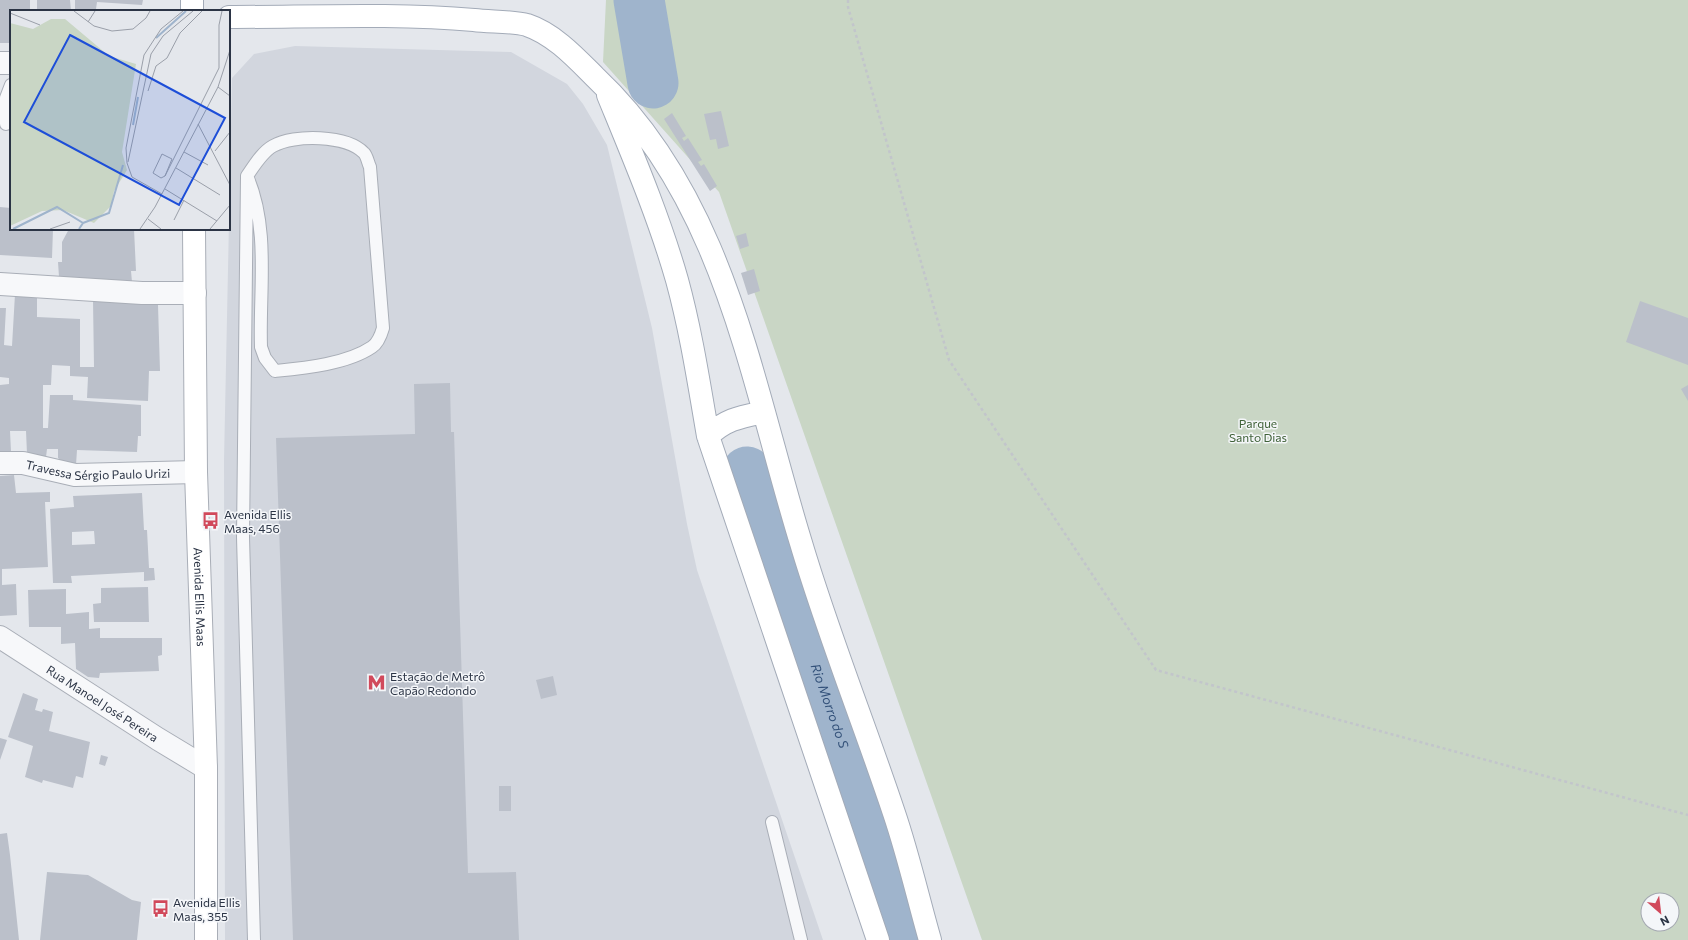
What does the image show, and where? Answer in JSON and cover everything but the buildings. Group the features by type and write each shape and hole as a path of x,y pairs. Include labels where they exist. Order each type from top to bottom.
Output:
{"main road":[{"path":"230,17 458,19 526,25 549,37 569,51 604,84 633,115 668,167 707,240 738,318 801,545 895,816 930,940"},
{"path":"604,84 642,178 677,281 697,371 708,436 878,940"},
{"name":"Avenida Ellis Maas","path":"194,230 196,472 206,768 206,940"},
{"path":"708,436 719,426 732,419 764,412"}],"street":[{"path":"0,63 10,64"},
{"path":"0,284 142,293 194,293"},
{"name":"Travessa Sérgio Paulo Urizi","path":"0,463 23,463 75,475 196,472"},
{"name":"Rua Manoel José Pereira","path":"0,637 158,739 206,768"}],"lane":[{"path":"6,124 6,98 10,88"},
{"path":"247,176 253,192 260,223 260,347 265,358 275,371 321,365 346,358 374,347 380,338 383,328 370,167 364,153 345,141 302,138 273,146 258,160 247,176 243,537 254,940"},
{"path":"772,822 801,940"}],"path":[{"path":"848,0 848,7 949,360 1156,670 1688,815"}],"shaded area":[{"path":"295,46 511,52 567,84 583,104 607,145 652,328 687,524 697,570 823,940 225,940 224,461 232,78 254,54"}],"green space":[{"name":"Parque Santo Dias","path":"606,0 1688,0 1688,940 982,940 719,192 603,62"}],"waterway":[{"name":"Rio Morro do S","path":"639,0 653,83"},
{"name":"Rio Morro do S","path":"747,472 913,940"}],"place":[{"name":"Avenida Ellis Maas, 456","path":"211,521"},
{"name":"Estação de Metrô Capão Redondo","path":"377,683"},
{"name":"Avenida Ellis Maas, 355","path":"160,909"}]}
